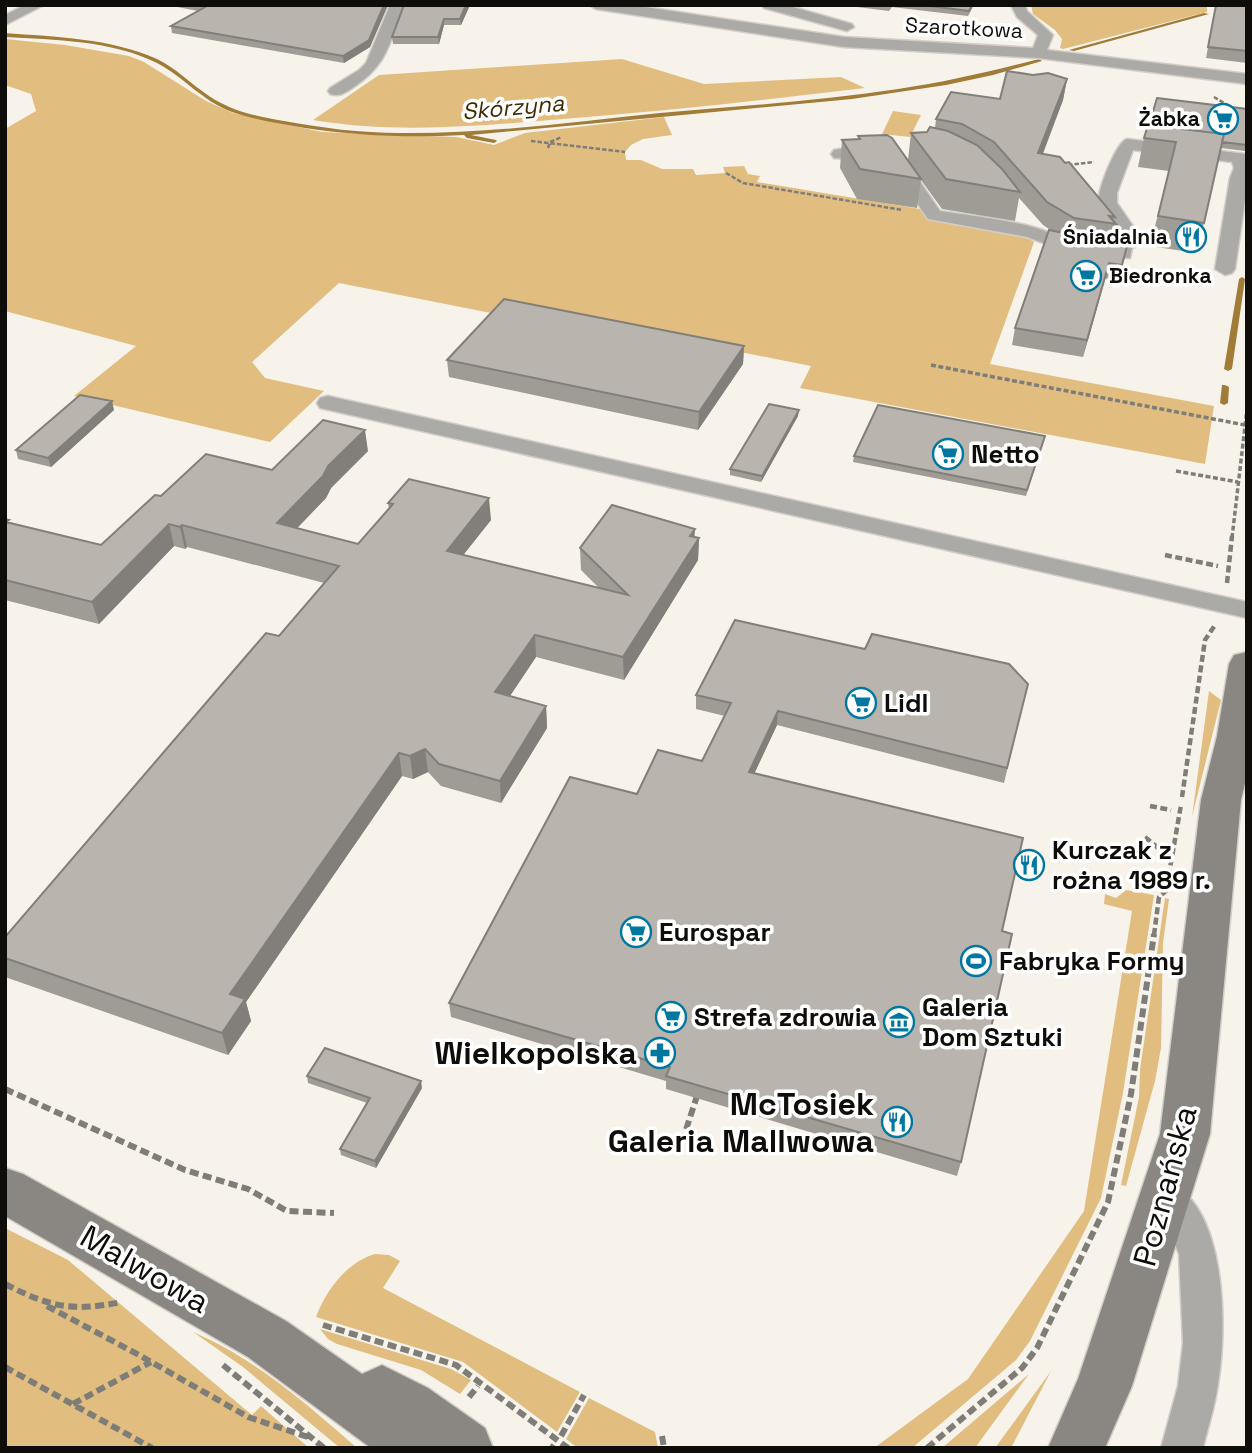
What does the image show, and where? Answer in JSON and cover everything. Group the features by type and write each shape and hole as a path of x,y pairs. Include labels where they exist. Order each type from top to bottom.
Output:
{"street":[{"path":"5,21 37,5"},
{"path":"336,91 365,74 373,64 397,5"},
{"name":"Szarotkowa","path":"596,5 844,42 1038,53 1247,79"},
{"path":"690,17 704,5"},
{"path":"769,5 873,32"},
{"path":"1018,5 1022,15 1046,35 1038,53"},
{"path":"1128,243 1131,236 1108,203 1108,193 1127,144 1239,158 1245,169 1239,178 1225,269"},
{"path":"840,154 889,156 912,148"},
{"path":"889,156 897,161 934,215 1048,239 1021,212"},
{"path":"328,403 1247,610"},
{"name":"Poznańska","path":"1076,1448 1104,1387 1185,1134 1219,812 1236,736 1247,664"},
{"name":"Malwowa","path":"5,1190 284,1349 399,1402 467,1423"},
{"path":"1166,1198 1184,1219 1198,1254 1203,1343 1198,1386 1182,1448"},
{"name":"Malwowa","path":"284,1349 419,1448"}],"lane":[{"path":"1091,250 1126,256 1128,243"}],"path":[{"path":"1210,95 1239,111 1247,112"},
{"path":"548,148 551,142 562,137"},
{"path":"531,141 625,152"},
{"path":"1058,165 1085,165 1101,160"},
{"path":"726,173 743,183 912,212"},
{"path":"931,365 1245,425"},
{"path":"1226,587 1247,409"},
{"path":"1175,471 1238,482"},
{"path":"1165,555 1218,566"},
{"path":"927,1448 1022,1368 1037,1348 1108,1202 1131,1094 1159,897 1166,891 1175,844 1205,640 1219,620"},
{"path":"1150,806 1171,810"},
{"path":"1145,836 1164,853"},
{"path":"682,1142 699,1088"},
{"path":"5,1089 185,1170 248,1189 288,1211 334,1213"},
{"path":"5,1284 152,1362 242,1415 270,1428 314,1439"},
{"path":"47,1306 75,1311 134,1299"},
{"path":"214,1358 324,1448"},
{"path":"73,1404 152,1362"},
{"path":"5,1367 152,1448"},
{"path":"467,1423 478,1386"},
{"path":"561,1436 584,1395"},
{"path":"662,1436 664,1448"}],"shaded area":[{"path":"1031,5 1207,5 1207,12 1063,49 1060,48 1062,39 1055,30 1033,14"},
{"path":"5,39 65,45 129,56 144,62 206,101 233,113 322,132 456,137 494,145 525,133 664,117 672,135 643,139 631,145 625,152 626,160 641,160 662,169 693,169 696,175 725,173 723,167 744,166 748,174 760,176 757,182 920,209 939,222 1023,235 1034,242 990,364 1214,406 1205,464 800,388 811,366 499,304 491,313 339,283 252,362 265,378 324,391 270,442 74,396 136,346 5,311 5,129 36,111 31,94 5,85"},
{"path":"622,59 704,84 841,77 865,88 677,109 469,126 375,127 313,120 379,75"},
{"path":"893,111 921,115 910,137 882,134"},
{"path":"1209,691 1221,700 1192,817"},
{"path":"1126,890 1154,895 1123,1093 1101,1198 1030,1341 1016,1360 912,1448 874,1448 968,1379 1084,1211 1132,911 1104,904 1105,894 1116,898"},
{"path":"1165,898 1169,899 1163,943 1161,1048 1155,1081 1126,1186 1121,1185 1139,1097 1140,1070"},
{"path":"5,1228 68,1260 252,1415 261,1406 309,1448 5,1448"},
{"path":"375,1254 389,1255 400,1261 383,1288 580,1392 557,1432 463,1362 316,1317 339,1278 355,1263"},
{"path":"320,1329 451,1369 471,1380 460,1394 421,1370 337,1344 328,1339"},
{"path":"193,1332 259,1369 357,1448 340,1448 243,1367"},
{"path":"1051,1371 1011,1448 995,1448"},
{"path":"1029,1374 975,1448 942,1448"},
{"path":"589,1398 655,1432 658,1448 578,1448 566,1439"}],"building":[{"path":"202,5 384,5 369,40 343,56 171,26 207,6"},
{"path":"404,5 466,5 460,19 444,19 438,37 392,37"},
{"path":"922,5 972,5 969,11"},
{"path":"1216,5 1247,5 1247,51 1208,47"},
{"path":"1007,71 1033,75 1048,73 1067,79 1038,153 1060,157 1065,163 1069,162 1115,217 1109,216 1116,224 1074,218 1047,202 994,142 962,124 936,119 951,92 1000,99"},
{"path":"1157,98 1247,109 1247,145 1222,142 1224,134 1149,125"},
{"path":"1148,125 1224,134 1204,223 1158,216 1176,142 1144,138"},
{"path":"930,127 948,131 977,145 1002,169 1020,192 946,179 911,133 927,132"},
{"path":"887,135 892,138 921,179 860,169 842,140 860,139 858,136"},
{"path":"1049,230 1127,246 1122,265 1109,263 1087,340 1015,328"},
{"path":"504,299 744,346 699,412 447,360"},
{"path":"80,395 112,401 48,458 16,450"},
{"path":"769,404 799,410 762,476 730,469"},
{"name":"Netto","path":"878,405 1045,436 1027,490 854,456"},
{"path":"323,420 365,430 328,466 323,476 277,523 358,544 393,504 388,503 409,479 489,498 447,551 628,595 580,548 612,505 695,529 690,536 699,538 623,657 535,635 495,692 546,706 500,781 439,764 425,749 410,756 399,753 230,994 245,999 222,1033 5,958 5,937 266,633 279,636 339,566 182,525 180,527 169,524 92,602 5,580 5,519 9,520 6,522 101,545 155,495 161,496 206,454 272,470"},
{"path":"735,620 865,649 872,634 1009,664 1028,684 1007,768 778,711 749,772 1023,838 1002,931 1012,934 961,1162 666,1076 670,1067 449,1003 570,777 637,794 658,750 702,761 731,703 696,695"},
{"path":"325,1048 421,1081 375,1161 340,1149 370,1098 307,1076"}],"waterway":[{"name":"Skórzyna","path":"1072,50 1206,14"},
{"name":"Skórzyna","path":"5,35 83,42 140,54 164,65 213,101 260,118 354,133 398,135 486,133 852,97 946,83 1039,61"},
{"path":"467,136 494,141"},
{"path":"1228,369 1242,279"},
{"path":"1224,403 1225,387"}],"place":[{"name":"Żabka","path":"1223,119"},
{"name":"Śniadalnia","path":"1191,237"},
{"name":"Biedronka","path":"1086,276"},
{"name":"Netto","path":"948,454"},
{"name":"Lidl","path":"861,703"},
{"name":"Kurczak z rożna 1989 r.","path":"1029,865"},
{"name":"Eurospar","path":"636,932"},
{"name":"Fabryka Formy","path":"976,961"},
{"name":"Strefa zdrowia","path":"671,1017"},
{"name":"Galeria Dom Sztuki","path":"899,1022"},
{"name":"Wielkopolska","path":"660,1053"},
{"name":"McTosiek Galeria Mallwowa","path":"897,1122"}]}
